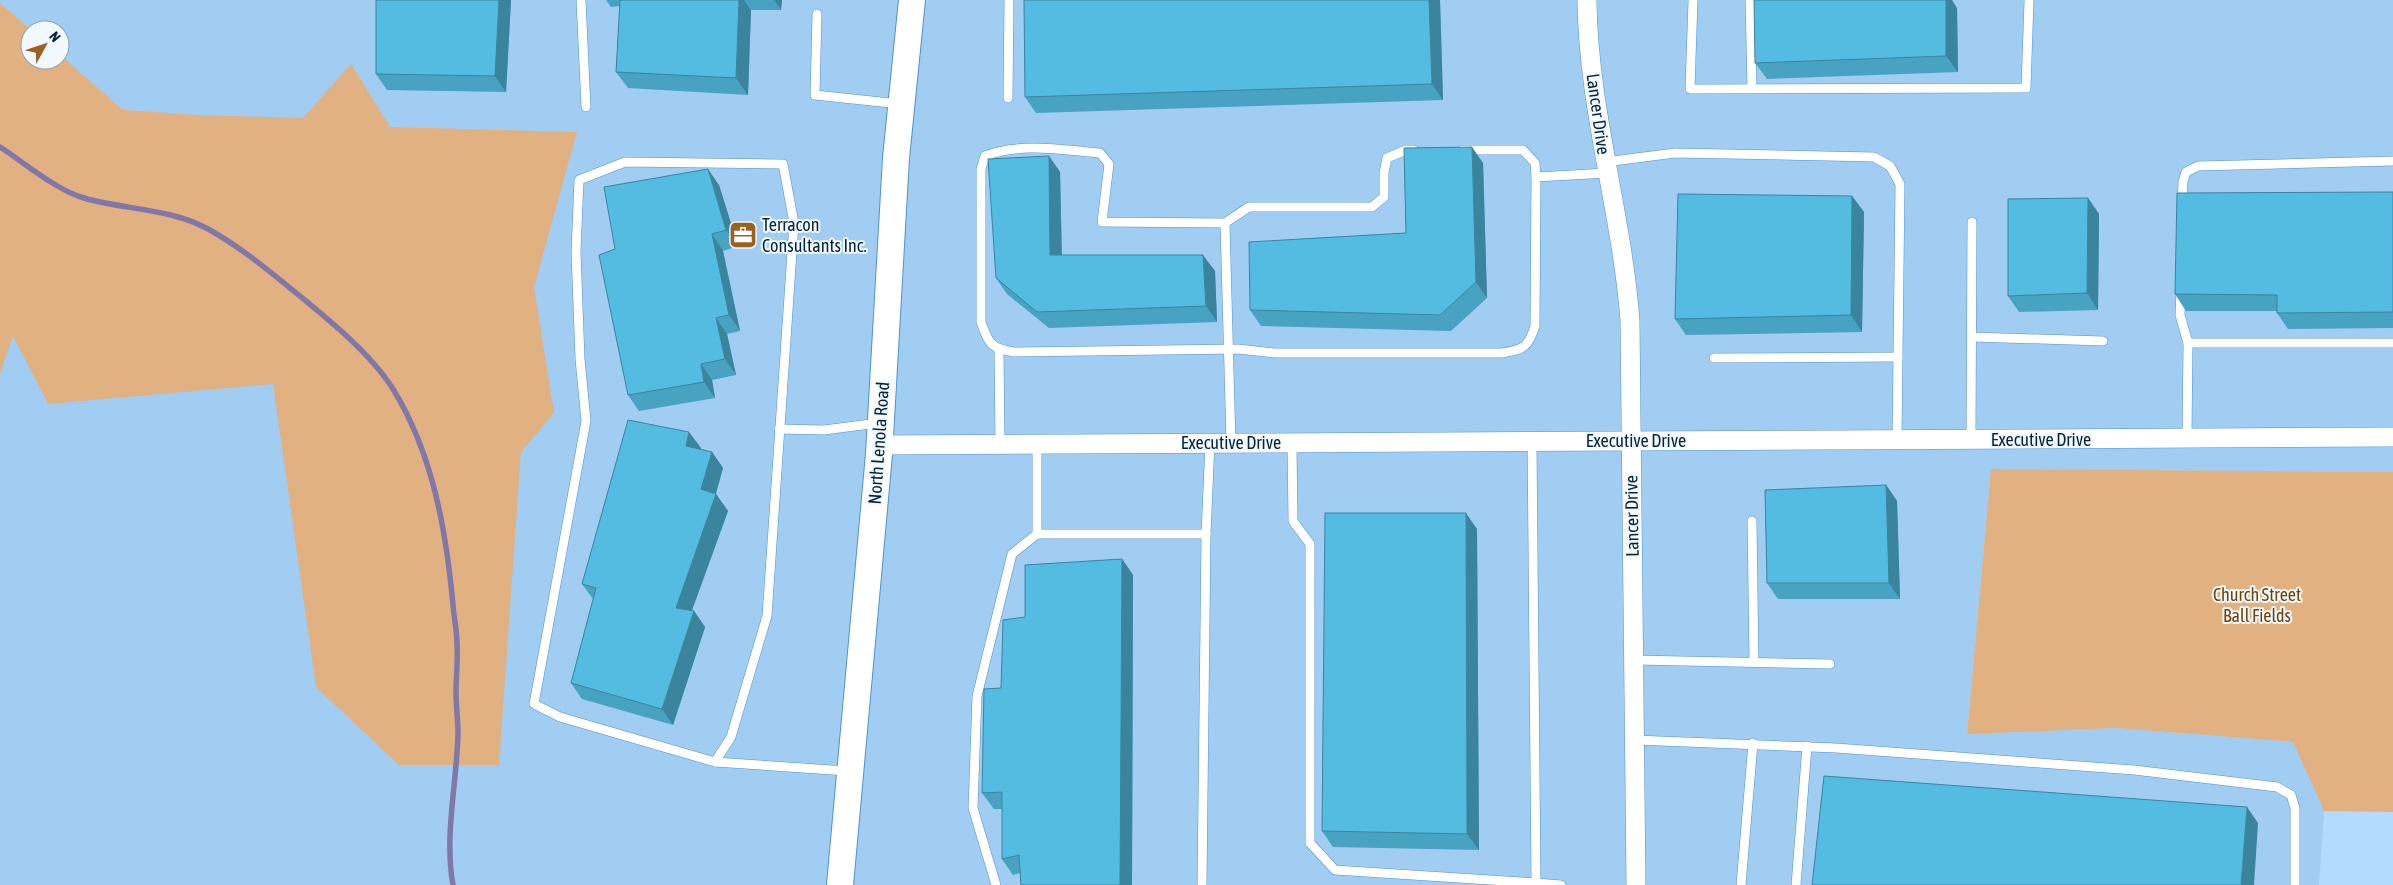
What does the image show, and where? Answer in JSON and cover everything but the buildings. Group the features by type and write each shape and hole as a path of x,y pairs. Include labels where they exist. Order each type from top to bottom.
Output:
{"main road":[{"name":"North Lenola Road","path":"840,885 880,434 900,104 912,0"}],"street":[{"name":"Lancer Drive","path":"1587,0 1592,78 1628,296 1632,441 1636,885"},
{"name":"Executive Drive","path":"880,434 1000,445 1037,446 1210,443 1971,441 2393,437"}],"lane":[{"path":"581,0 586,107"},
{"path":"1008,98 1009,0"},
{"path":"1693,0 1690,88 2026,88 2029,0"},
{"path":"1750,0 1752,88"},
{"path":"817,14 815,95 900,104"},
{"path":"1425,150 1406,150 1387,158 1384,173 1384,197 1372,207 1248,207 1225,223 1102,222 1109,164 1100,153 1034,148 1001,150 985,156 981,169 982,322 988,342 999,349 1014,352 1229,349 1274,353 1502,353 1519,350 1530,343 1535,326 1536,178 1534,163 1524,150 1453,150"},
{"path":"1536,178 1675,154 1874,157 1882,159 1890,166 1900,184 1897,441"},
{"path":"2182,210 2184,177 2191,168 2198,166 2393,161"},
{"path":"715,762 731,737 767,616 794,223 783,164 625,162 578,180 576,252 580,359 586,421 534,704 560,717 715,762 851,772"},
{"path":"1971,441 1972,222"},
{"path":"1225,223 1231,444"},
{"path":"2181,277 2180,315 2188,343 2187,439"},
{"path":"1972,337 2103,341"},
{"path":"2188,343 2393,343"},
{"path":"999,349 1000,445"},
{"path":"1714,358 1898,357"},
{"path":"779,429 880,434"},
{"path":"1532,441 1536,883"},
{"path":"1202,885 1206,534 1210,443"},
{"path":"1292,443 1293,521 1310,544 1310,843 1335,870 1561,885"},
{"path":"1037,446 1037,534"},
{"path":"1752,521 1754,662"},
{"path":"996,885 973,808 977,696 1012,554 1037,534 1206,534"},
{"path":"1634,660 1830,664"},
{"path":"1635,740 1807,746 2134,770 2277,787 2291,794 2295,808 2295,885"},
{"path":"1741,885 1753,743"},
{"path":"1796,885 1807,746"}],"shaded area":[{"path":"0,0 2393,0 2393,472 1991,469 1967,733 2116,728 2293,742 2324,811 2319,885 0,885"}],"green space":[{"path":"0,3 20,20 20,70 70,70 70,64 123,110 197,115 303,118 351,64 390,127 577,132 534,287 554,413 521,452 499,765 399,765 316,687 273,384 48,404 13,336 0,374"},
{"name":"Church Street Ball Fields","path":"1991,469 2393,472 2393,812 2324,811 2293,742 2116,728 1967,734"}],"waterway":[{"path":"0,147 52,183 73,194 100,202 178,217 193,222 220,236 264,267 308,302 373,362 393,389 407,414 428,466 446,549 457,634 456,693 458,733 450,828 453,885"}],"place":[{"name":"Terracon Consultants Inc.","path":"743,235"}]}
